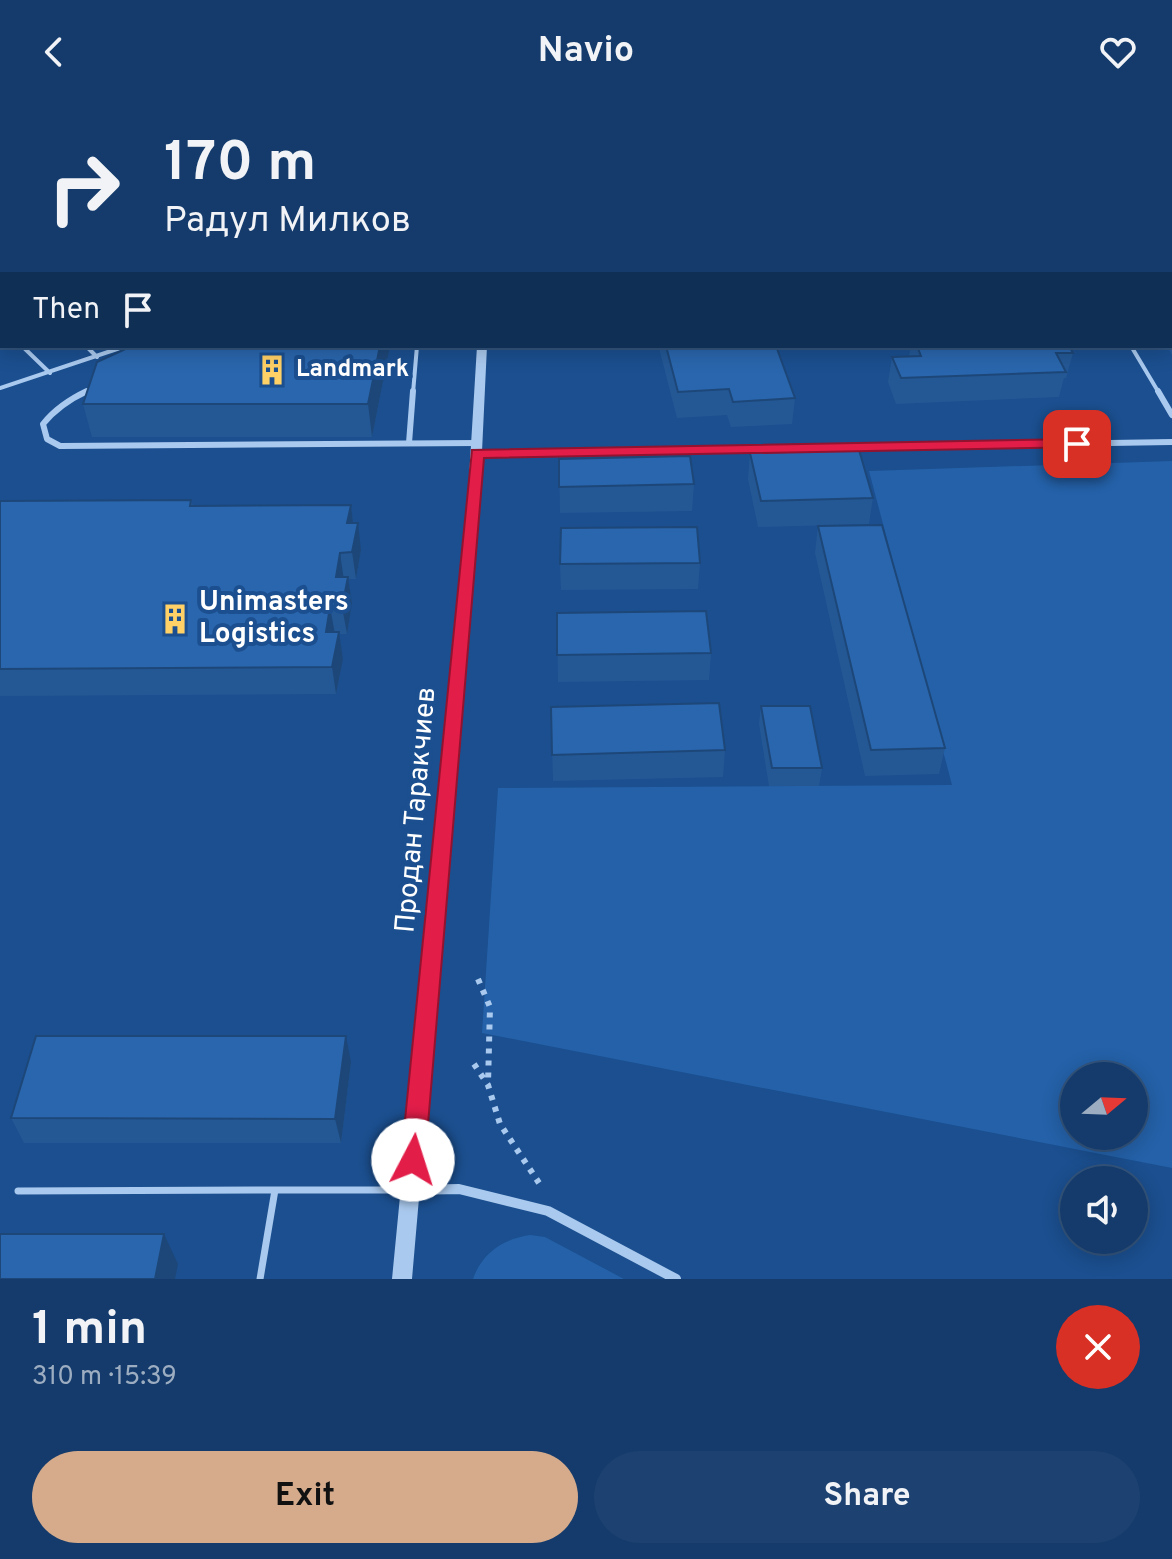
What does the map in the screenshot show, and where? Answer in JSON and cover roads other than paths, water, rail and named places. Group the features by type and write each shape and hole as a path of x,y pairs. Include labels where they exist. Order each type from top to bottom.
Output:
{"street":[{"name":"Продан Таракчиев","path":"402,1279 478,448 482,348"},
{"path":"410,1190 459,1189 510,1199 548,1211 676,1279"}],"lane":[{"path":"24,348 50,373"},
{"path":"88,348 97,357"},
{"path":"0,388 121,348"},
{"path":"409,443 417,348"},
{"path":"1132,348 1172,415"},
{"path":"102,385 75,396 55,410 43,424 47,439 60,446 409,443 478,448 1172,442"},
{"path":"260,1279 275,1190"},
{"path":"18,1191 410,1190"}],"place":[{"name":"Landmark","path":"272,370"},
{"name":"Unimasters Logistics","path":"175,619"}]}
